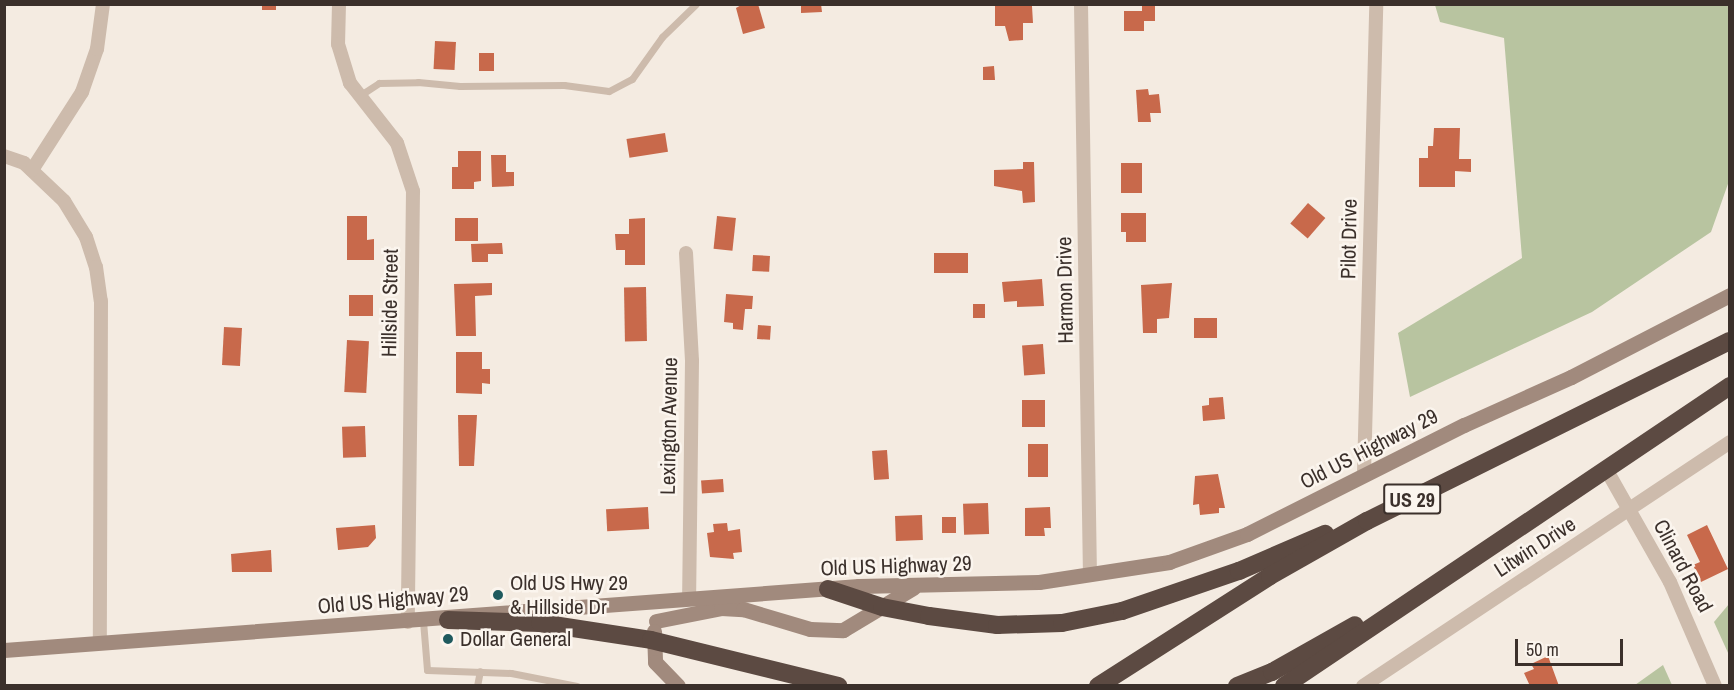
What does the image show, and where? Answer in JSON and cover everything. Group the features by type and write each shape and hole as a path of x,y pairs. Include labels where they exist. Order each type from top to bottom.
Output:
{"highway":[{"name":"US 29","path":"1103,682 1270,576 1450,480 1730,341"},
{"path":"1284,686 1730,386"},
{"path":"828,589 882,607 997,625 1062,623 1122,611 1239,571 1450,480"},
{"path":"1237,686 1272,672 1487,549"},
{"path":"448,620 540,623 651,640 838,686"}],"street":[{"path":"32,170 82,92 97,49 104,4"},
{"name":"Hillside Street","path":"339,4 338,44 350,83 398,142 412,191 416,622"},
{"name":"Harmon Drive","path":"1081,4 1090,575"},
{"name":"Pilot Drive","path":"1364,474 1376,4"},
{"path":"4,156 32,170 64,201 86,237 101,301 100,643"},
{"name":"Lexington Avenue","path":"686,253 692,361 689,599"},
{"name":"Old US Highway 29","path":"4,650 448,620 493,611 828,589 1039,582 1168,562 1247,534 1364,474 1571,377 1730,295"},
{"name":"Litwin Drive","path":"1370,683 1730,442"},
{"name":"Clinard Road","path":"1606,469 1670,582 1715,686"},
{"path":"656,621 721,608 743,609 830,632 853,627 916,586"},
{"path":"658,601 651,640 655,662 678,686"}],"lane":[{"path":"359,96 379,83 408,82 460,86 564,84 609,91 632,79 662,37 696,4"},
{"path":"416,622 427,670 480,671 577,686"},
{"path":"477,686 480,671"}],"green space":[{"path":"1435,5 1729,5 1729,181 1711,232 1592,312 1410,397 1398,333 1522,258 1504,38 1440,22"},
{"path":"1729,604 1730,654 1729,655 1714,622"},
{"path":"1663,665 1672,685 1635,685"}],"building":[{"path":"262,4 276,4 276,10 262,10"},
{"path":"743,4 758,4 765,28 743,34 736,8"},
{"path":"801,4 821,4 822,12 801,13"},
{"path":"1142,4 1155,4 1155,21 1144,21 1144,31 1124,31 1124,11 1142,11"},
{"path":"995,6 1032,6 1033,23 1023,23 1023,40 1009,41 1005,26 995,26"},
{"path":"435,41 456,42 455,70 434,69"},
{"path":"479,53 494,53 494,71 479,71"},
{"path":"994,66 995,80 983,80 983,67"},
{"path":"1148,89 1149,95 1159,94 1161,113 1150,113 1151,122 1138,122 1136,90"},
{"path":"1434,128 1460,128 1459,159 1471,159 1471,172 1455,171 1455,187 1419,187 1419,158 1428,158 1428,146 1433,146"},
{"path":"665,133 668,152 629,158 626,139"},
{"path":"458,151 481,151 481,181 474,182 474,189 452,189 452,167 458,167"},
{"path":"491,155 506,155 506,172 514,172 514,186 492,187"},
{"path":"1023,162 1034,162 1035,202 1023,203 1022,191 994,186 994,170 1023,169"},
{"path":"1121,163 1142,163 1142,193 1121,193"},
{"path":"1308,203 1325,218 1308,238 1290,223"},
{"path":"1121,213 1146,213 1146,242 1126,242 1126,232 1121,232"},
{"path":"347,216 367,216 367,240 374,239 374,260 347,260"},
{"path":"717,216 736,218 732,251 714,249"},
{"path":"455,218 478,218 478,241 455,241"},
{"path":"645,218 645,265 625,265 625,250 616,250 615,234 629,234 629,219"},
{"path":"502,243 503,254 488,254 488,262 472,262 471,244"},
{"path":"934,253 968,253 968,273 934,273"},
{"path":"753,255 770,256 769,272 752,271"},
{"path":"1042,279 1044,306 1017,307 1017,301 1004,302 1002,282"},
{"path":"492,283 492,295 475,296 476,336 456,336 454,284"},
{"path":"1172,283 1169,318 1157,319 1157,333 1143,333 1141,285"},
{"path":"624,287 646,287 647,341 625,341"},
{"path":"726,294 753,296 752,309 745,309 743,330 733,329 733,323 724,322"},
{"path":"349,295 373,295 373,316 349,316"},
{"path":"973,304 985,304 985,318 973,318"},
{"path":"1194,318 1217,318 1217,338 1194,338"},
{"path":"758,325 771,326 770,340 757,339"},
{"path":"224,327 242,328 240,366 222,365"},
{"path":"347,340 369,341 366,393 344,392"},
{"path":"1043,344 1045,374 1024,375 1022,345"},
{"path":"456,352 482,352 482,369 490,369 490,384 482,383 482,394 456,393"},
{"path":"1223,397 1225,419 1203,421 1202,406 1209,405 1209,398"},
{"path":"1022,400 1045,400 1045,427 1022,427"},
{"path":"458,415 477,415 474,466 459,466"},
{"path":"365,426 366,457 343,458 342,427"},
{"path":"1028,444 1048,444 1048,477 1028,477"},
{"path":"887,450 889,479 874,480 872,451"},
{"path":"1218,474 1225,508 1219,508 1219,513 1200,515 1199,504 1193,505 1195,476"},
{"path":"723,479 724,492 702,494 701,481"},
{"path":"988,503 989,534 964,535 963,504"},
{"path":"648,507 649,529 607,531 606,509"},
{"path":"1050,507 1051,528 1044,528 1045,536 1025,536 1025,508"},
{"path":"922,515 923,540 896,541 895,516"},
{"path":"942,517 956,517 956,533 942,533"},
{"path":"727,523 728,531 740,529 742,552 733,553 734,559 710,557 707,533 714,532 713,524"},
{"path":"375,525 376,538 368,547 338,550 336,528"},
{"path":"1707,525 1728,569 1701,582 1693,565 1700,562 1687,535"},
{"path":"271,550 272,572 232,572 231,554"},
{"path":"1548,656 1559,686 1530,686 1524,673 1534,669 1531,664"}],"place":[{"name":"Old US Hwy 29 & Hillside Dr","path":"498,595"},
{"name":"Dollar General","path":"448,639"}]}
